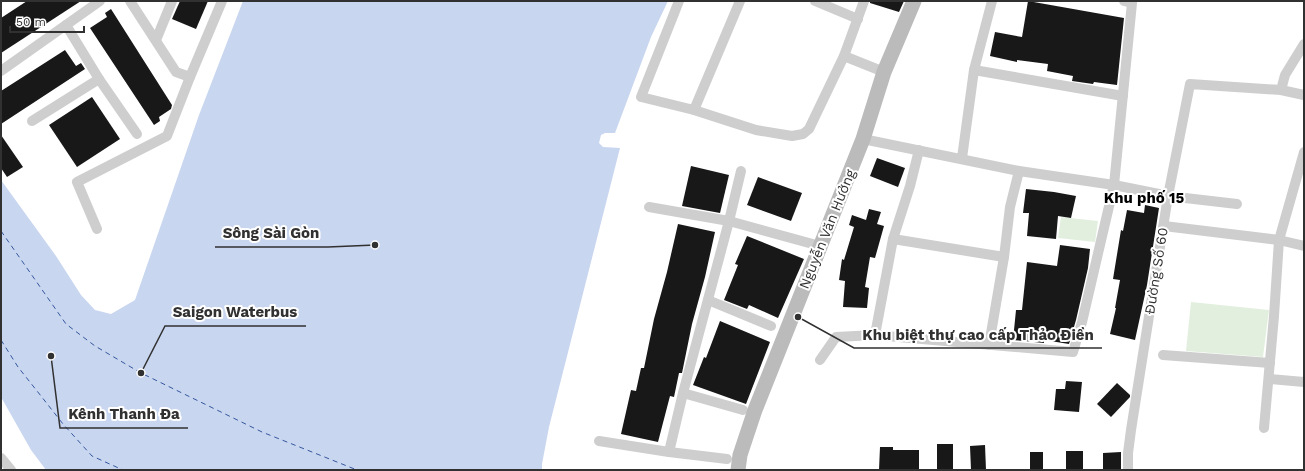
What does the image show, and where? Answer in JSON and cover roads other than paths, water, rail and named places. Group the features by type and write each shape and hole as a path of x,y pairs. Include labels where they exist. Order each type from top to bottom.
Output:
{"main road":[{"name":"Nguyễn Văn Hưởng","path":"735,462 863,139 884,72 914,1"}],"street":[{"path":"1,71 100,1"},
{"path":"130,1 176,72 190,77"},
{"path":"156,40 172,1"},
{"path":"97,229 77,182 167,136 222,1"},
{"path":"680,1 642,97 694,110 756,130 792,136 803,134 809,129 844,56 864,1"},
{"path":"694,110 740,1"},
{"path":"815,1 858,19"},
{"path":"962,158 974,70 992,1"},
{"path":"820,360 836,337 875,335 1073,352 1082,322 1114,184 1132,3 1124,1"},
{"path":"66,25 99,79 137,134"},
{"path":"1281,90 1285,75 1304,44"},
{"path":"844,56 884,72"},
{"path":"974,70 1123,96"},
{"path":"32,121 99,79"},
{"name":"Đường Số 60","path":"1128,470 1128,453 1131,430 1164,226 1164,195 1190,84 1281,90 1304,95"},
{"path":"863,139 962,158 1019,171 1114,184 1164,195 1237,204"},
{"path":"875,335 893,239 910,186 919,150"},
{"path":"1264,428 1279,240 1304,152"},
{"path":"669,452 741,171"},
{"path":"989,344 1004,257 1010,206 1019,171"},
{"path":"649,207 729,221 820,246"},
{"path":"1164,226 1279,240 1304,246"},
{"path":"893,239 1004,257"},
{"path":"708,300 771,326"},
{"path":"1163,355 1270,363"},
{"path":"1269,379 1304,382"},
{"path":"683,393 743,410"},
{"path":"599,441 735,462"},
{"path":"1,458 11,470"}],"water":[{"path":"243,1 668,1 651,37 615,133 605,133 601,135 599,143 603,147 620,148 549,427 542,470 46,470 31,450 1,397 1,180 56,256 81,295 95,310 111,314 135,300 199,115"}],"place":[{"name":"Sông Sài Gòn","path":"375,245"},
{"name":"Khu biệt thự cao cấp Thảo Điền","path":"798,317"},
{"name":"Kênh Thanh Đa","path":"51,356"},
{"name":"Saigon Waterbus","path":"141,373"}],"district":[{"name":"Khu phố 15","path":"1144,198"}]}
